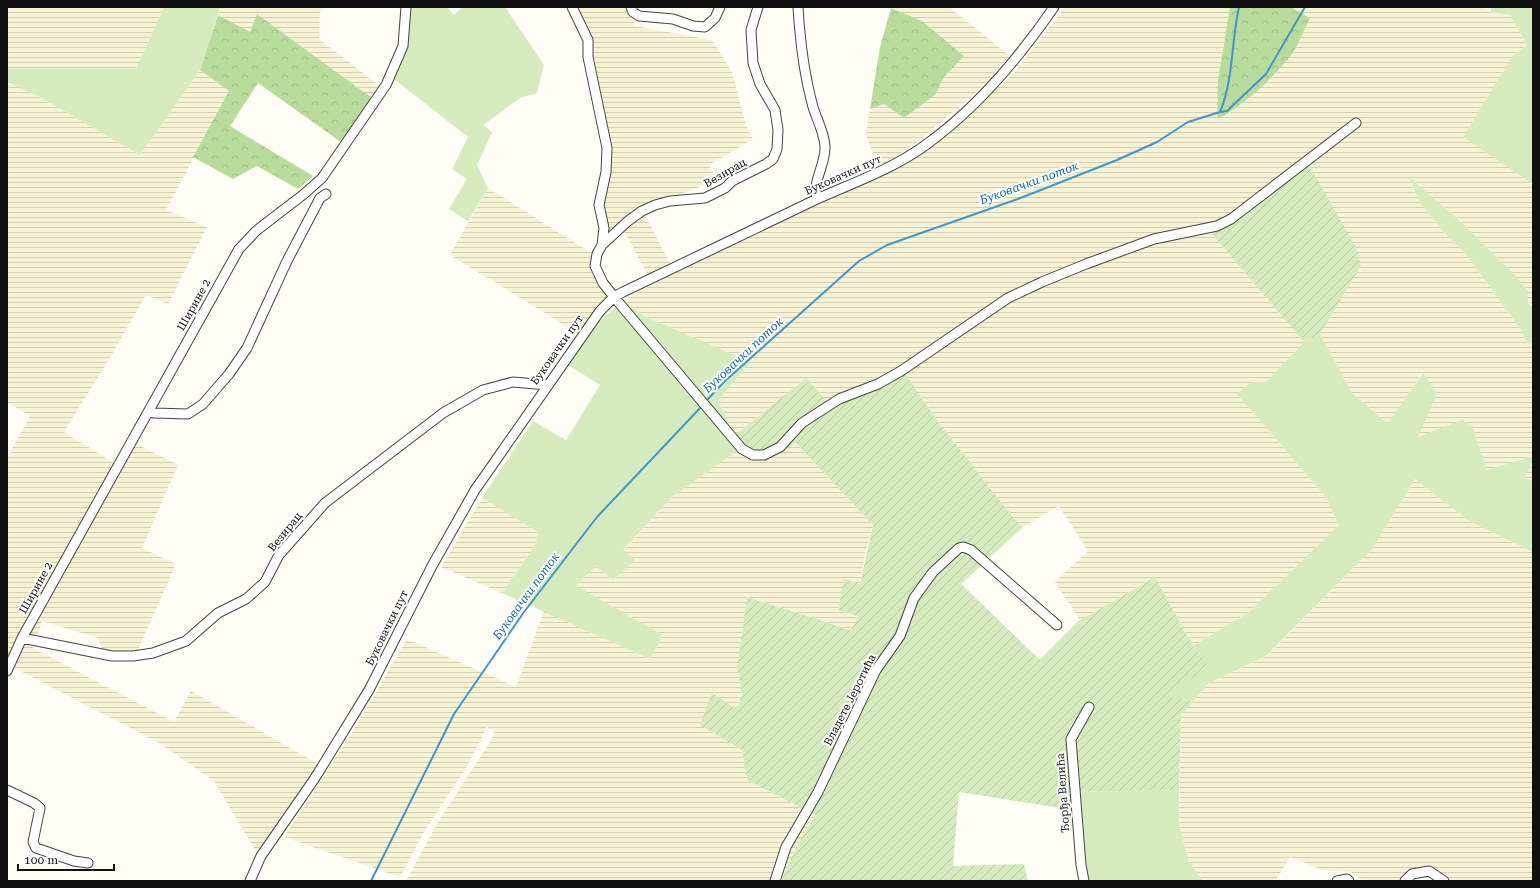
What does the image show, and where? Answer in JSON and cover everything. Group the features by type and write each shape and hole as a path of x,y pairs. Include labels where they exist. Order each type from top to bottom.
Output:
{"street":[{"name":"Ширине 2","path":"22,638 239,249 256,231 304,194 322,178 386,85 403,46 406,7"},
{"path":"572,7 588,40 588,58 607,148 606,172 600,206 604,228 602,245"},
{"path":"631,7 633,12 639,16 672,19 693,26 705,27 715,18 720,7"},
{"name":"Везирац","path":"758,7 751,30 753,63 760,84 774,110 778,130 777,149 773,158 766,164 732,181 725,188 705,198 670,201 642,211 628,221 602,245 597,254 595,266 603,283 614,297 742,449 753,455 764,455 780,447 802,423 839,400 878,384 901,371 1008,298 1086,264 1154,239 1217,226 1231,219 1356,123"},
{"path":"798,7 800,44 813,107 825,145 825,154 814,189 817,199"},
{"name":"Буковачки пут","path":"250,881 261,856 307,791 369,690 429,572 475,490 591,322 614,297 817,199 887,169 913,154 941,133 982,96 1016,59 1054,7"},
{"path":"150,411 154,414 188,414 203,404 229,374 247,348 287,261 320,198 326,194"},
{"name":"Везирац","path":"22,638 112,656 133,656 153,653 186,641 218,613 246,599 265,582 279,555 325,503 443,413 483,390 513,382 547,385"},
{"name":"Владете Јеротића","path":"775,881 786,847 818,792 876,670 900,636 914,598 933,572 948,557 959,548 963,547 971,550 1057,625"},
{"path":"7,671 22,638"},
{"name":"Ђорђа Велића","path":"1084,881 1081,865 1071,739 1089,707"},
{"path":"7,790 34,803 40,808 33,842 34,846 43,851 74,861 88,863"},
{"path":"1405,881 1412,874 1430,871 1444,881"},
{"path":"1337,881 1347,879 1349,881"}],"shaded area":[{"path":"7,7 164,7 136,69 7,69"},
{"path":"220,7 323,7 320,11 319,39 380,86 372,98 257,14 250,33 218,15"},
{"path":"577,7 626,7 635,26 712,40 732,72 746,125 753,139 709,165 717,181 641,208 671,265 648,275 620,224 610,235 604,206 611,169 610,137 593,58 593,36"},
{"path":"892,7 949,7 1010,56 976,93 916,143 878,168 866,134 870,109 884,104 936,94 943,78 964,56"},
{"path":"1065,7 1230,7 1218,80 1228,115 1276,73 1294,51 1310,18 1291,7 1484,7 1490,12 1510,15 1527,45 1512,57 1531,184 1533,184 1533,308 1516,276 1458,219 1409,178 1419,201 1439,227 1468,257 1519,327 1528,344 1533,343 1533,456 1487,470 1473,426 1417,437 1437,393 1422,373 1389,425 1352,393 1320,334 1361,266 1309,165 1240,220 1211,233 1304,342 1266,382 1250,383 1237,394 1326,497 1339,525 1249,612 1193,646 1155,577 1080,620 1055,582 1088,551 1059,506 1023,527 1013,517 937,420 904,372 831,406 806,378 735,435 718,401 749,363 644,316 623,300 678,271 821,202 872,181 932,146 1014,73"},
{"path":"200,70 229,91 166,210 207,227 168,304 146,295 111,356 64,432 119,466 133,442 178,465 142,548 176,564 137,652 109,653 101,647 98,638 42,621 33,648 174,722 191,691 318,764 257,853 214,781 159,743 7,664 7,458 30,416 7,402 7,82 40,97 140,155"},
{"path":"488,188 593,254 610,296 577,333 450,255"},
{"path":"796,442 873,525 865,554 860,585 844,580 838,610 859,618 852,630 747,597 737,667 742,695 737,709 712,693 701,725 742,750 747,780 815,815 796,847 781,881 406,881 438,822 490,742 495,731 487,727 466,768 424,832 400,877 284,837 353,731 407,639 516,687 544,611 650,659 663,635 575,587 596,566 613,580 634,560 623,551 672,497 745,445 755,454 778,452"},
{"path":"1533,461 1533,481 1524,478"},
{"path":"1415,479 1469,521 1533,552 1533,881 1444,881 1429,871 1404,881 1363,881 1351,872 1322,870 1290,857 1277,878 1277,881 1203,881 1189,861 1179,826 1181,715 1209,683 1267,656 1372,549"},
{"path":"482,498 538,532 536,544 502,593 441,567"}],"green space":[{"path":"164,7 220,7 200,70 140,155 40,97 7,82 7,69 136,69"},
{"path":"410,7 447,7 454,15 463,7 505,7 544,65 537,93 520,98 483,125 492,132 477,165 488,188 468,221 449,209 467,179 452,169 468,137 394,79 406,45"},
{"path":"1230,7 1291,7 1310,18 1294,51 1279,69 1258,90 1236,108 1217,119 1218,80"},
{"path":"1492,7 1533,7 1533,184 1463,137 1512,57 1527,45 1510,15 1490,12"},
{"path":"891,8 922,21 964,56 943,78 936,94 904,118 884,104 870,109 880,47"},
{"path":"257,14 372,98 341,142 258,83 230,126 313,176 298,189 257,166 233,179 193,157 229,91 200,70 218,15 250,32"},
{"path":"1309,165 1356,247 1361,266 1320,334 1304,342 1211,233 1240,220"},
{"path":"1409,177 1458,219 1516,276 1528,291 1528,302 1533,308 1533,343 1528,344 1519,327 1468,257 1439,227 1419,201"},
{"path":"623,300 644,316 750,362 718,401 735,435 745,445 672,497 623,550 635,560 613,580 596,566 576,586 663,635 650,659 502,593 536,544 538,532 482,498 533,421 566,440 600,385 568,365 600,321"},
{"path":"1320,334 1352,393 1388,424 1423,373 1437,393 1418,437 1462,420 1473,426 1487,470 1533,456 1533,461 1524,478 1533,481 1533,552 1469,521 1415,479 1372,549 1266,656 1209,683 1193,702 1170,696 1207,665 1193,646 1249,612 1339,525 1326,497 1237,394 1250,383 1266,382 1304,342"},
{"path":"904,372 937,420 1013,517 1023,527 961,584 1040,660 1080,620 1155,577 1193,646 1208,665 1170,696 1193,702 1181,715 1179,790 1074,792 1074,810 959,792 953,866 1024,864 1028,881 781,881 796,847 815,815 747,780 742,750 700,725 712,693 737,709 742,695 737,667 747,597 851,630 859,617 838,610 844,579 860,584 873,525 796,443 778,452 754,454 735,435 806,378 831,406"},
{"path":"1179,790 1179,826 1189,861 1203,881 1089,881 1074,792"}],"waterway":[{"name":"Буковачки поток","path":"706,401 725,381 859,261 887,245 1018,199 1117,160 1157,142 1188,122 1220,112 1228,86 1239,7"},
{"path":"1220,112 1227,111 1266,74 1305,7"},
{"name":"Буковачки поток","path":"371,881 454,714 524,612 597,517 702,406"}]}
